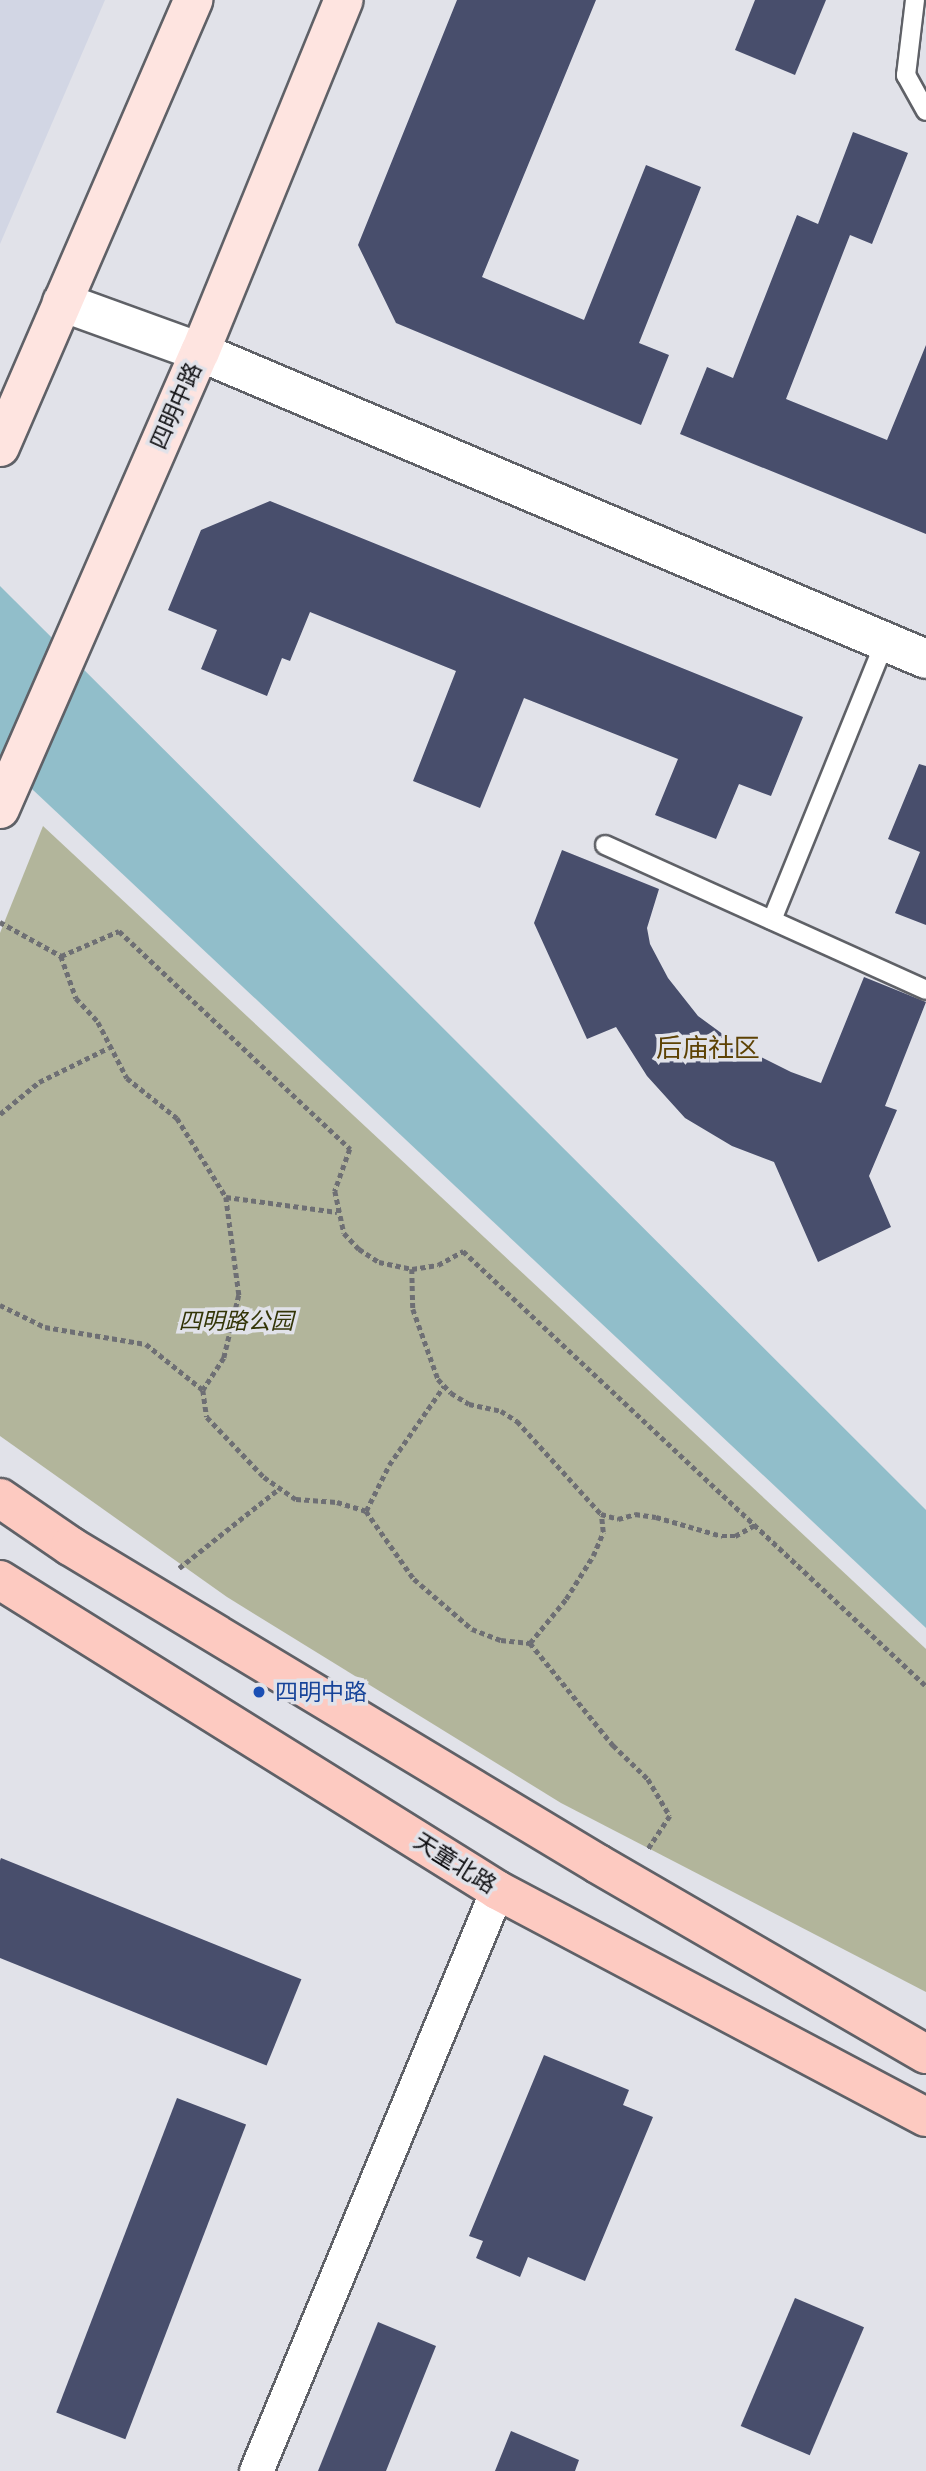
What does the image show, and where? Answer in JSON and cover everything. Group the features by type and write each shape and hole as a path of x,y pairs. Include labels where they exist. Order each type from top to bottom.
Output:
{"main road":[{"path":"0,447 194,0"},
{"name":"四明中路","path":"0,809 200,352 344,0"},
{"path":"0,1498 69,1546 626,1880 926,2054"},
{"name":"天童北路","path":"0,1580 497,1890 926,2117"}],"street":[{"path":"62,302 200,352 926,659"},
{"path":"256,2471 497,1890"}],"lane":[{"path":"915,0 906,75 926,111"},
{"path":"772,920 885,642"},
{"path":"605,845 926,990"}],"path":[{"path":"0,922 61,956 76,998 98,1022 108,1048 127,1078 177,1118 226,1197 239,1295 224,1358 203,1390 206,1417 228,1444 296,1499 337,1502 366,1511 414,1578 472,1629 501,1640 530,1643 612,1745 648,1779 670,1816 626,1880"},
{"path":"61,956 119,931 350,1149 335,1191 337,1212 344,1233 359,1249 379,1262 412,1269 438,1265 463,1251 926,1686"},
{"path":"0,1114 39,1082 108,1048"},
{"path":"226,1197 337,1212"},
{"path":"412,1269 413,1309 432,1365 444,1386 470,1404 501,1411 517,1421 601,1514 618,1519 635,1514 656,1517 722,1536 735,1536 755,1525"},
{"path":"0,1305 45,1327 146,1344 203,1390"},
{"path":"366,1511 389,1465 444,1386"},
{"path":"174,1572 280,1488"},
{"path":"530,1643 566,1600 593,1556 603,1532 601,1514"}],"shaded area":[{"path":"0,0 105,0 0,244"}],"green space":[{"name":"四明路公园","path":"43,826 926,1649 926,1992 561,1803 227,1597 0,1436 0,933"}],"water":[{"path":"0,586 926,1510 926,1628 0,759"}],"building":[{"path":"457,0 596,0 482,277 584,320 646,165 701,187 639,343 669,355 641,425 396,323 358,245"},
{"path":"755,0 826,0 795,75 735,50"},
{"path":"853,132 908,153 872,244 850,235 786,399 887,440 926,345 926,534 680,434 707,367 733,378 797,215 818,224"},
{"path":"270,501 803,717 771,796 739,784 716,839 655,815 678,759 524,698 480,808 413,781 456,671 310,612 290,661 282,658 267,696 201,669 217,630 168,610 201,530"},
{"path":"919,764 926,766 926,925 895,913 920,852 888,839"},
{"path":"562,850 659,889 647,928 650,944 668,978 698,1016 739,1046 791,1072 821,1083 864,977 926,1002 885,1106 897,1110 869,1176 891,1227 818,1262 774,1162 732,1146 685,1118 647,1076 616,1027 587,1039 534,923"},
{"path":"1,1858 301,1979 267,2066 0,1958"},
{"path":"544,2055 629,2090 623,2105 653,2117 585,2281 528,2257 520,2277 476,2258 483,2241 469,2236"},
{"path":"177,2098 246,2125 125,2439 56,2413"},
{"path":"795,2298 864,2327 810,2455 741,2426"},
{"path":"378,2322 436,2346 386,2471 318,2471"},
{"path":"511,2431 579,2460 575,2471 495,2471"}],"place":[{"name":"四明中路","path":"259,1692"}],"district":[{"name":"后庙社区","path":"708,1049"}]}
